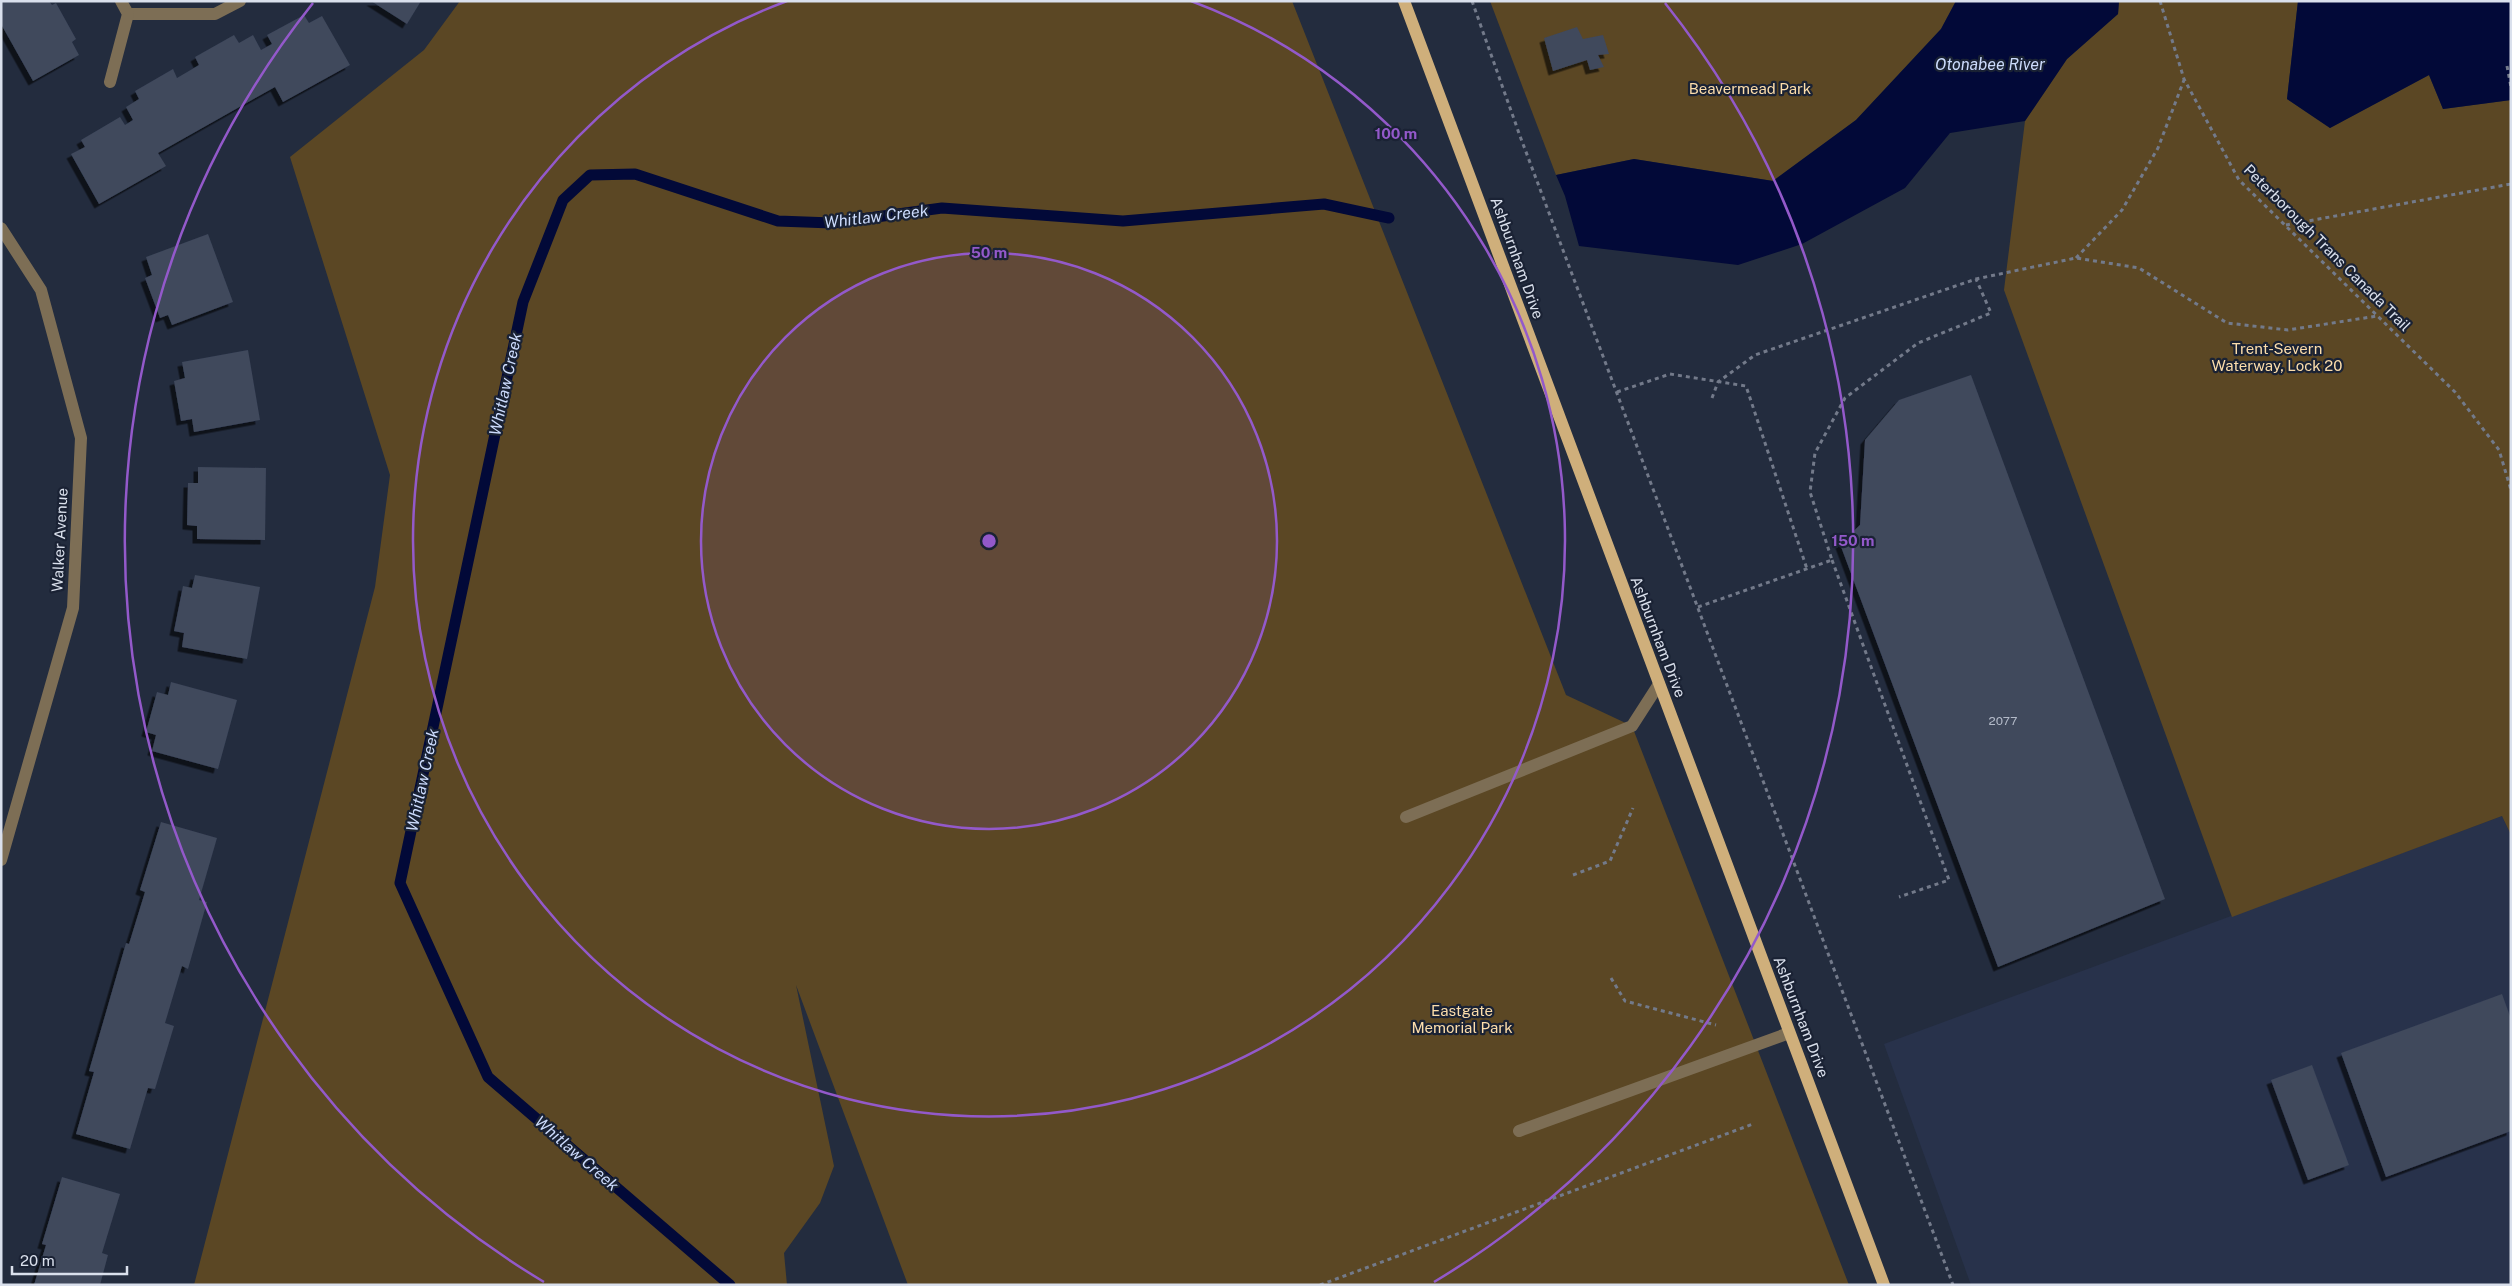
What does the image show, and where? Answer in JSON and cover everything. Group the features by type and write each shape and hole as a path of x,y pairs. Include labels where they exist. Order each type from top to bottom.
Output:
{"main road":[{"name":"Ashburnham Drive","path":"1404,1 1884,1285"}],"street":[{"path":"110,82 128,14 121,1"},
{"path":"128,14 215,14 240,1"},
{"name":"Walker Avenue","path":"1,228 41,290 81,438 72,608 1,860"},
{"path":"1406,817 1632,726 1659,684"},
{"path":"1519,1131 1790,1033"}],"path":[{"path":"1472,1 1953,1285"},
{"name":"Peterborough Trans Canada Trail","path":"2160,1 2184,79 2239,180 2461,400 2499,450 2511,490"},
{"path":"2507,66 2511,87"},
{"path":"2076,258 2122,210 2158,148 2184,79"},
{"path":"2285,225 2511,184"},
{"path":"1712,398 1718,382 1755,356 1976,279 2076,258 2139,268 2227,323 2288,330 2378,316"},
{"path":"1899,897 1949,880 1832,560 1810,492 1815,453 1846,398 1918,343 1991,313 1976,279"},
{"path":"1617,392 1670,374 1746,386 1807,569"},
{"path":"1698,606 1832,560"},
{"path":"1573,875 1610,861 1633,808"},
{"path":"1611,978 1625,1001 1716,1025"},
{"path":"1320,1285 1753,1124"}],"shaded area":[{"path":"2502,816 2511,835 2511,1285 1971,1285 1884,1044"}],"green space":[{"name":"Eastgate Memorial Park","path":"460,1 1292,1 1566,695 1632,726 1849,1285 908,1285 796,985 834,1166 820,1203 784,1253 787,1285 194,1285 375,587 390,475 290,157 424,50"},
{"name":"Beavermead Park","path":"1490,1 1956,1 1941,29 1856,120 1773,181 1634,159 1556,175"},
{"name":"Trent-Severn Waterway, Lock 20","path":"2119,1 2298,1 2287,99 2330,128 2429,75 2443,109 2511,100 2511,835 2502,816 2232,917 2004,290 2025,121 2067,59 2118,14"}],"water":[{"name":"Otonabee River","path":"1956,1 2119,1 2118,14 2067,59 2025,121 1950,133 1905,188 1802,244 1738,265 1579,246 1565,196 1556,175 1634,159 1773,181 1856,120 1941,29"},
{"path":"2298,1 2511,1 2511,100 2443,109 2429,75 2330,128 2287,99"}],"building":[{"path":"1,1 49,1 52,5 56,3 76,39 72,42 79,55 33,81 1,24"},
{"path":"371,1 421,1 407,24"},
{"path":"304,15 309,23 322,16 350,65 283,102 275,87 158,153 166,166 99,204 71,154 85,147 81,140 120,117 125,125 133,120 126,107 139,99 135,91 173,69 177,78 199,65 195,57 234,35 239,43 253,35 261,50 272,44 267,35"},
{"path":"1577,27 1583,39 1603,35 1609,54 1598,55 1604,67 1590,70 1587,60 1553,71 1544,38"},
{"path":"208,234 233,302 172,325 168,315 160,318 145,278 152,275 146,257"},
{"path":"248,350 260,420 194,432 192,419 181,421 174,381 185,378 182,362"},
{"path":"1971,375 2165,899 1998,967 1840,544 1860,525 1865,440 1899,400"},
{"path":"198,467 266,468 265,540 197,539 197,526 187,525 188,483 198,483"},
{"path":"195,575 260,587 247,659 182,647 184,633 174,631 183,586 192,588"},
{"path":"171,682 237,700 218,769 152,751 156,735 146,732 157,692 168,695"},
{"path":"161,822 217,838 199,900 207,902 188,969 182,966 165,1023 174,1026 155,1089 148,1088 130,1149 76,1134 94,1072 89,1071 126,943 129,944 145,892 140,890"},
{"path":"2502,994 2511,1019 2511,1131 2386,1177 2341,1053"},
{"path":"2312,1065 2349,1165 2308,1180 2271,1080"},
{"path":"62,1177 120,1194 102,1253 108,1255 100,1285 34,1285 46,1245 42,1244"}],"waterway":[{"name":"Whitlaw Creek","path":"730,1285 488,1077 400,883 523,302 563,200 590,175 635,174 778,221 832,223 942,208 1123,221 1324,204 1389,218"}]}
